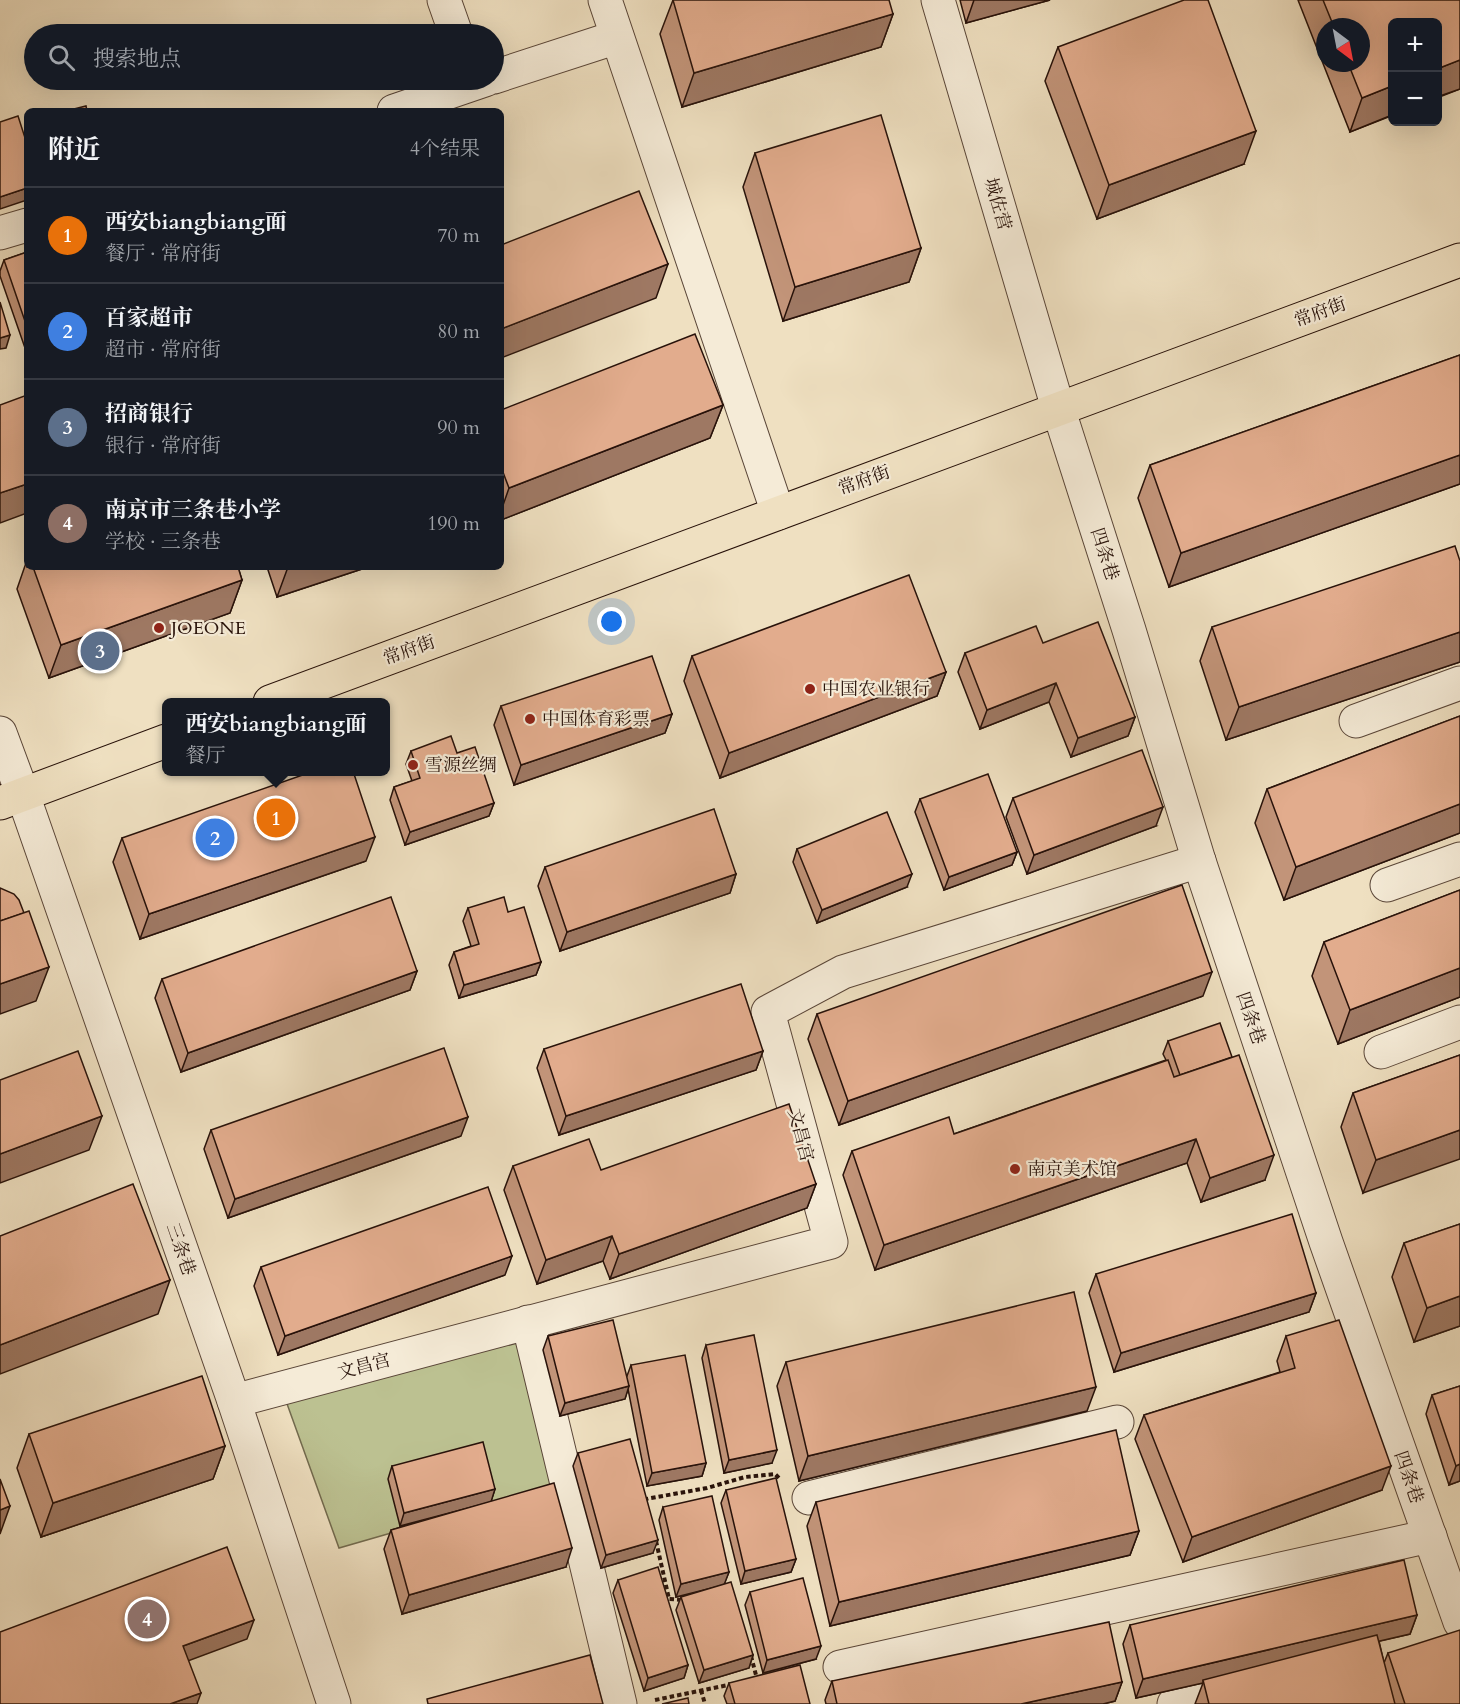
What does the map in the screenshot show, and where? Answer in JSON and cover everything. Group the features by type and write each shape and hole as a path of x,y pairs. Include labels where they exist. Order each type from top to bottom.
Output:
{"main road":[{"name":"常府街","path":"281,698 1460,260"},
{"path":"12,799 162,743"}],"street":[{"path":"444,0 452,24"},
{"path":"605,0 778,513"},
{"name":"城佐营","path":"938,0 1058,408"},
{"path":"504,72 617,37"},
{"path":"402,108 452,90"},
{"path":"0,233 24,226"},
{"name":"四条巷","path":"1058,408 1129,630 1198,861 1326,1242 1460,1622"},
{"path":"1356,721 1460,682"},
{"name":"三条巷","path":"0,733 12,799 234,1401 334,1704"},
{"path":"1387,885 1460,859"},
{"name":"文昌宫","path":"234,1401 831,1242 768,1012 843,972 1198,861"},
{"path":"1381,1052 1460,1022"},
{"path":"528,1322 635,1703"},
{"path":"808,1497 1117,1422"},
{"path":"840,1667 1430,1536"},
{"path":"1178,1704 1272,1678"}],"path":[{"path":"649,1510 646,1499 775,1474 788,1488 808,1497"},
{"path":"654,1532 669,1599 679,1601 688,1599"},
{"path":"749,1647 757,1678"},
{"path":"746,1681 767,1676"},
{"path":"635,1703 735,1683"},
{"path":"701,1690 705,1704"}],"green space":[{"path":"521,1336 561,1484 339,1548 286,1401"}],"building":[{"path":"673,0 889,0 893,14 694,73"},
{"path":"1184,0 1208,0 1256,131 1109,185 1058,47"},
{"path":"1323,0 1460,0 1460,60 1442,67 1442,18 1388,18 1388,88 1362,98 1352,72 1370,72 1370,18 1330,18"},
{"path":"881,115 921,248 795,287 755,153"},
{"path":"18,116 24,135 24,189 0,197 0,122"},
{"path":"639,191 668,264 504,328 504,244"},
{"path":"24,253 24,318 4,260"},
{"path":"0,302 10,335 0,338"},
{"path":"695,334 723,405 509,488 504,475 504,409"},
{"path":"1460,355 1460,455 1181,553 1150,465"},
{"path":"24,396 24,485 0,493 0,405"},
{"path":"1455,546 1460,561 1460,632 1239,707 1212,627"},
{"path":"34,570 239,570 242,580 61,645"},
{"name":"中国农业银行","path":"909,575 946,672 729,753 692,656"},
{"path":"1098,622 1135,717 1078,738 1056,683 987,710 965,653 1036,626 1043,643"},
{"path":"652,656 672,714 521,765 501,706"},
{"path":"1460,716 1460,804 1296,867 1267,789"},
{"path":"451,736 457,753 475,747 494,803 410,832 394,787 420,778 411,751"},
{"path":"1142,750 1163,807 1034,855 1013,798"},
{"path":"988,774 1017,852 949,877 920,799"},
{"path":"300,776 355,776 375,837 149,914 122,838"},
{"path":"714,809 736,874 567,932 545,867"},
{"path":"887,812 912,874 822,910 797,849"},
{"path":"1182,885 1212,972 848,1101 817,1014"},
{"path":"0,888 14,894 24,913 0,921"},
{"path":"1460,890 1460,968 1350,1010 1324,942"},
{"path":"391,897 417,971 188,1053 162,979"},
{"path":"504,897 508,912 524,907 541,962 464,985 454,952 479,944 468,908"},
{"path":"29,911 49,967 0,984 0,921"},
{"path":"741,984 763,1051 566,1116 544,1049"},
{"path":"1220,1023 1232,1057 1180,1075 1168,1041"},
{"path":"444,1048 468,1117 235,1199 211,1130"},
{"path":"78,1051 102,1116 0,1154 0,1080"},
{"name":"南京美术馆","path":"1239,1055 1274,1155 1210,1178 1196,1139 884,1245 852,1151 949,1117 954,1134 1168,1060 1174,1077"},
{"path":"1460,1055 1460,1130 1376,1160 1353,1093"},
{"path":"789,1104 816,1184 619,1254 612,1236 546,1260 513,1166 589,1139 601,1170"},
{"path":"133,1184 170,1280 0,1345 0,1236"},
{"path":"488,1187 512,1256 285,1336 261,1267"},
{"path":"1292,1214 1316,1293 1121,1353 1096,1274"},
{"path":"1460,1224 1460,1296 1427,1308 1404,1243"},
{"path":"1074,1292 1096,1387 808,1456 786,1362"},
{"path":"613,1320 629,1386 565,1403 548,1336"},
{"path":"1339,1320 1391,1466 1192,1537 1144,1415 1295,1368 1286,1336"},
{"path":"754,1335 777,1450 729,1460 706,1345"},
{"path":"685,1355 706,1463 652,1473 631,1365"},
{"path":"202,1376 225,1446 53,1503 29,1434"},
{"path":"1460,1386 1460,1464 1456,1466 1432,1395"},
{"path":"1116,1430 1139,1531 839,1602 816,1502"},
{"path":"630,1439 658,1540 606,1555 578,1453"},
{"path":"483,1442 495,1489 404,1513 392,1466"},
{"path":"776,1478 796,1559 745,1571 726,1490"},
{"path":"0,1479 10,1506 0,1510"},
{"path":"554,1483 572,1548 409,1595 391,1530"},
{"path":"712,1496 729,1572 681,1584 663,1507"},
{"path":"227,1547 254,1620 183,1646 201,1693 170,1704 0,1704 0,1632"},
{"path":"1404,1560 1417,1615 1143,1679 1130,1625"},
{"path":"658,1567 688,1665 648,1678 618,1580"},
{"path":"803,1578 821,1646 767,1660 750,1592"},
{"path":"731,1582 753,1655 704,1670 681,1597"},
{"path":"1109,1622 1122,1682 1021,1704 837,1704 832,1681"},
{"path":"1460,1630 1460,1704 1405,1704 1388,1653"},
{"path":"1377,1635 1395,1704 1209,1704 1203,1680"},
{"path":"590,1655 603,1704 428,1704 427,1699"},
{"path":"800,1665 810,1704 735,1704 729,1683"},
{"path":"688,1698 689,1704 662,1704"}],"place":[{"name":"JOEONE","path":"159,628"},
{"name":"招商银行","path":"100,651"},
{"name":"中国农业银行","path":"810,689"},
{"name":"中国体育彩票","path":"530,719"},
{"name":"雪源丝绸","path":"413,765"},
{"name":"西安biangbiang面","path":"276,818"},
{"name":"百家超市","path":"215,838"},
{"name":"南京美术馆","path":"1015,1169"},
{"name":"南京市三条巷小学","path":"147,1619"}]}
